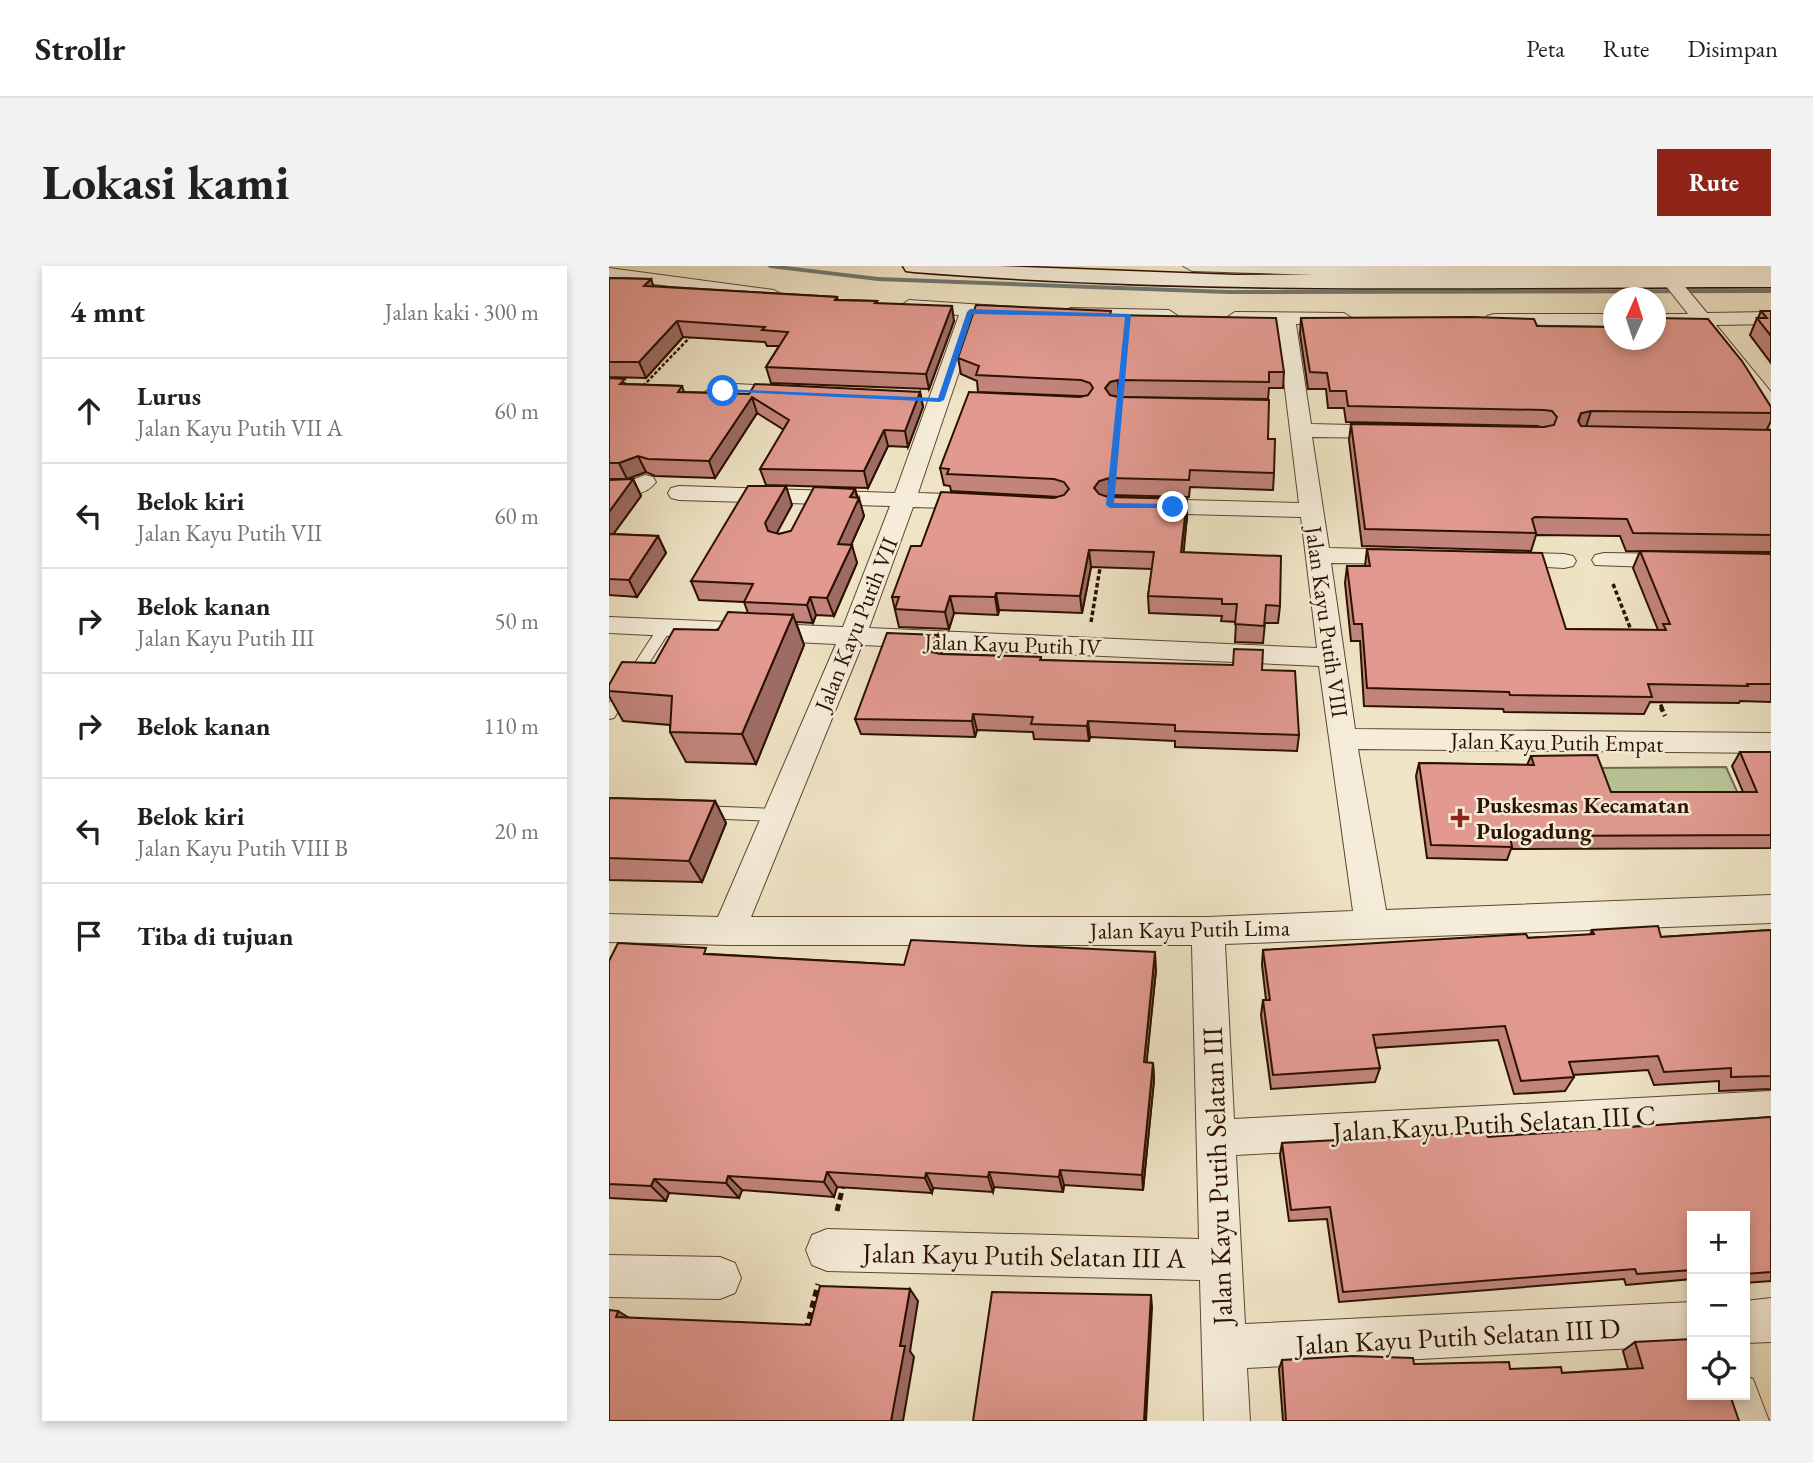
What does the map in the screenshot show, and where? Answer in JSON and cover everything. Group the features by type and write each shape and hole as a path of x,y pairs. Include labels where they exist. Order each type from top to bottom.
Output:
{"street":[{"path":"913,266 1023,271 1342,273 1740,272 1771,269"},
{"path":"1192,266 1674,285 1740,272 1771,280"},
{"path":"609,273 734,291 798,297"},
{"path":"1674,285 1771,405"},
{"path":"891,305 970,312 1182,317"},
{"name":"Jalan Kayu Putih VII","path":"729,931 852,638 905,498 970,312"},
{"path":"1666,318 1696,313 1771,318"},
{"path":"1223,317 1369,319"},
{"name":"Jalan Kayu Putih VIII","path":"1286,319 1294,416 1320,555 1342,739 1372,924"},
{"path":"1480,320 1603,320"},
{"path":"713,395 735,390 817,394"},
{"path":"913,399 966,401"},
{"path":"1294,416 1407,432"},
{"path":"609,488 631,489 645,482"},
{"path":"679,493 1001,503"},
{"path":"799,519 811,495"},
{"path":"1122,506 1174,498 1311,510"},
{"path":"1320,555 1429,558"},
{"path":"1483,559 1565,561"},
{"path":"1604,560 1701,561"},
{"name":"Jalan Kayu Putih IV","path":"609,625 852,638 1333,657"},
{"name":"Jalan Kayu Putih Empat","path":"1342,739 1771,743"},
{"name":"Jalan Kayu Putih Lima","path":"609,928 729,931 1208,931 1771,909"},
{"name":"Jalan Kayu Putih Selatan III","path":"1208,931 1227,1421"},
{"name":"Jalan Kayu Putih Selatan III C","path":"1216,1138 1771,1109"},
{"name":"Jalan Kayu Putih Selatan III A","path":"827,1250 1221,1260"},
{"path":"609,1276 720,1278"},
{"path":"1750,1322 1771,1320"},
{"name":"Jalan Kayu Putih Selatan III D","path":"1224,1347 1687,1324"},
{"path":"1739,1400 1746,1421"}],"lane":[{"path":"609,714 664,629"},
{"path":"683,811 777,815"}],"path":[{"path":"643,386 734,291"},
{"path":"1087,647 1101,557"},
{"path":"1604,560 1637,645"},
{"path":"1656,694 1675,743"},
{"path":"803,1342 848,1170"}],"green space":[{"path":"1726,767 1741,800 1608,802 1596,768"}],"building":[{"path":"609,278 651,279 644,286 952,306 926,374 766,367 788,332 762,330 765,327 677,321 639,362 609,362"},
{"path":"976,305 1111,311 1110,315 1276,318 1284,372 1269,372 1269,382 1118,380 1110,382 1105,388 1110,395 1118,397 1269,400 1268,439 1275,439 1274,473 1190,470 1189,480 1109,478 1099,481 1094,488 1099,494 1108,497 1187,499 1181,552 1281,556 1280,606 1266,605 1264,626 1235,624 1237,604 1222,604 1222,599 1148,596 1154,552 1089,550 1080,596 996,593 995,597 950,596 945,612 895,609 899,597 892,597 911,546 921,546 941,492 1054,498 1064,495 1069,489 1064,482 1054,479 947,474 949,469 940,468 969,392 1080,397 1088,395 1093,388 1090,383 1081,380 976,375 979,366 958,358"},
{"path":"1761,311 1771,311 1771,336 1757,318 1767,318"},
{"path":"1301,318 1534,319 1537,326 1603,327 1603,350 1666,350 1666,318 1708,319 1742,361 1771,407 1771,413 1591,411 1581,413 1578,421 1581,426 1771,430 1771,535 1633,533 1627,519 1535,517 1532,519 1536,533 1365,529 1351,424 1544,427 1554,425 1557,417 1552,411 1544,410 1348,406 1346,391 1330,391 1327,373 1310,372"},
{"path":"609,378 625,379 620,384 682,386 678,392 749,394 755,384 920,392 905,431 884,430 864,471 760,469 789,420 752,397 709,461 648,459 638,456 619,463 609,463"},
{"path":"633,479 609,512 609,480"},
{"path":"748,486 786,486 765,523 768,531 779,534 791,531 814,487 855,489 850,497 859,498 838,544 852,545 827,598 810,597 807,605 744,602 753,584 691,581"},
{"path":"609,534 658,536 629,580 609,579"},
{"path":"1367,549 1542,553 1566,629 1666,630 1663,624 1670,624 1640,551 1771,554 1771,684 1648,684 1652,697 1510,695 1509,692 1367,688 1362,624 1354,624 1347,566 1370,566"},
{"path":"728,612 793,615 742,734 670,732 672,696 609,691 609,685 622,662 655,663 674,629 718,630"},
{"path":"887,633 938,635 932,652 940,654 1041,657 1040,660 1233,665 1234,649 1263,650 1262,670 1295,671 1299,735 1175,731 1175,725 1088,721 1087,726 1031,724 1033,717 973,714 972,721 855,719"},
{"path":"1740,752 1771,752 1771,835 1510,836 1512,847 1431,845 1419,763 1534,765 1531,756 1597,755 1611,792 1757,792"},
{"path":"609,798 715,801 689,861 609,858"},
{"path":"1658,926 1661,937 1771,930 1771,1076 1731,1077 1731,1068 1664,1072 1658,1056 1569,1062 1574,1077 1521,1081 1505,1026 1373,1035 1380,1068 1273,1075 1263,1000 1270,1000 1263,950 1526,934 1528,938 1594,934 1592,930"},
{"path":"911,940 1155,952 1144,1062 1153,1063 1142,1175 1060,1170 1059,1177 989,1172 988,1177 926,1173 925,1178 827,1172 824,1182 728,1176 726,1183 654,1179 651,1186 609,1184 609,961 618,943 706,948 704,954 904,965"},
{"path":"1771,1117 1771,1272 1750,1274 1750,1211 1687,1211 1687,1270 1637,1274 1635,1269 1343,1292 1330,1207 1291,1210 1282,1143 1486,1132 1488,1137"},
{"path":"820,1286 910,1289 900,1346 905,1346 891,1421 609,1421 609,1310 618,1311 616,1317 810,1325"},
{"path":"992,1292 1151,1295 1144,1421 973,1421"},
{"path":"1687,1339 1687,1400 1732,1400 1739,1421 1286,1421 1282,1360 1353,1356 1413,1358 1414,1364 1509,1362 1510,1369 1561,1367 1562,1373 1643,1368 1635,1342"}],"waterway":[{"path":"770,266 878,279 1228,292 1771,291"}],"place":[{"name":"Puskesmas Kecamatan Pulogadung","path":"1460,818"}],"route":[{"path":"723,391 940,400 970,312 1128,316 1110,505 1173,507"}]}
